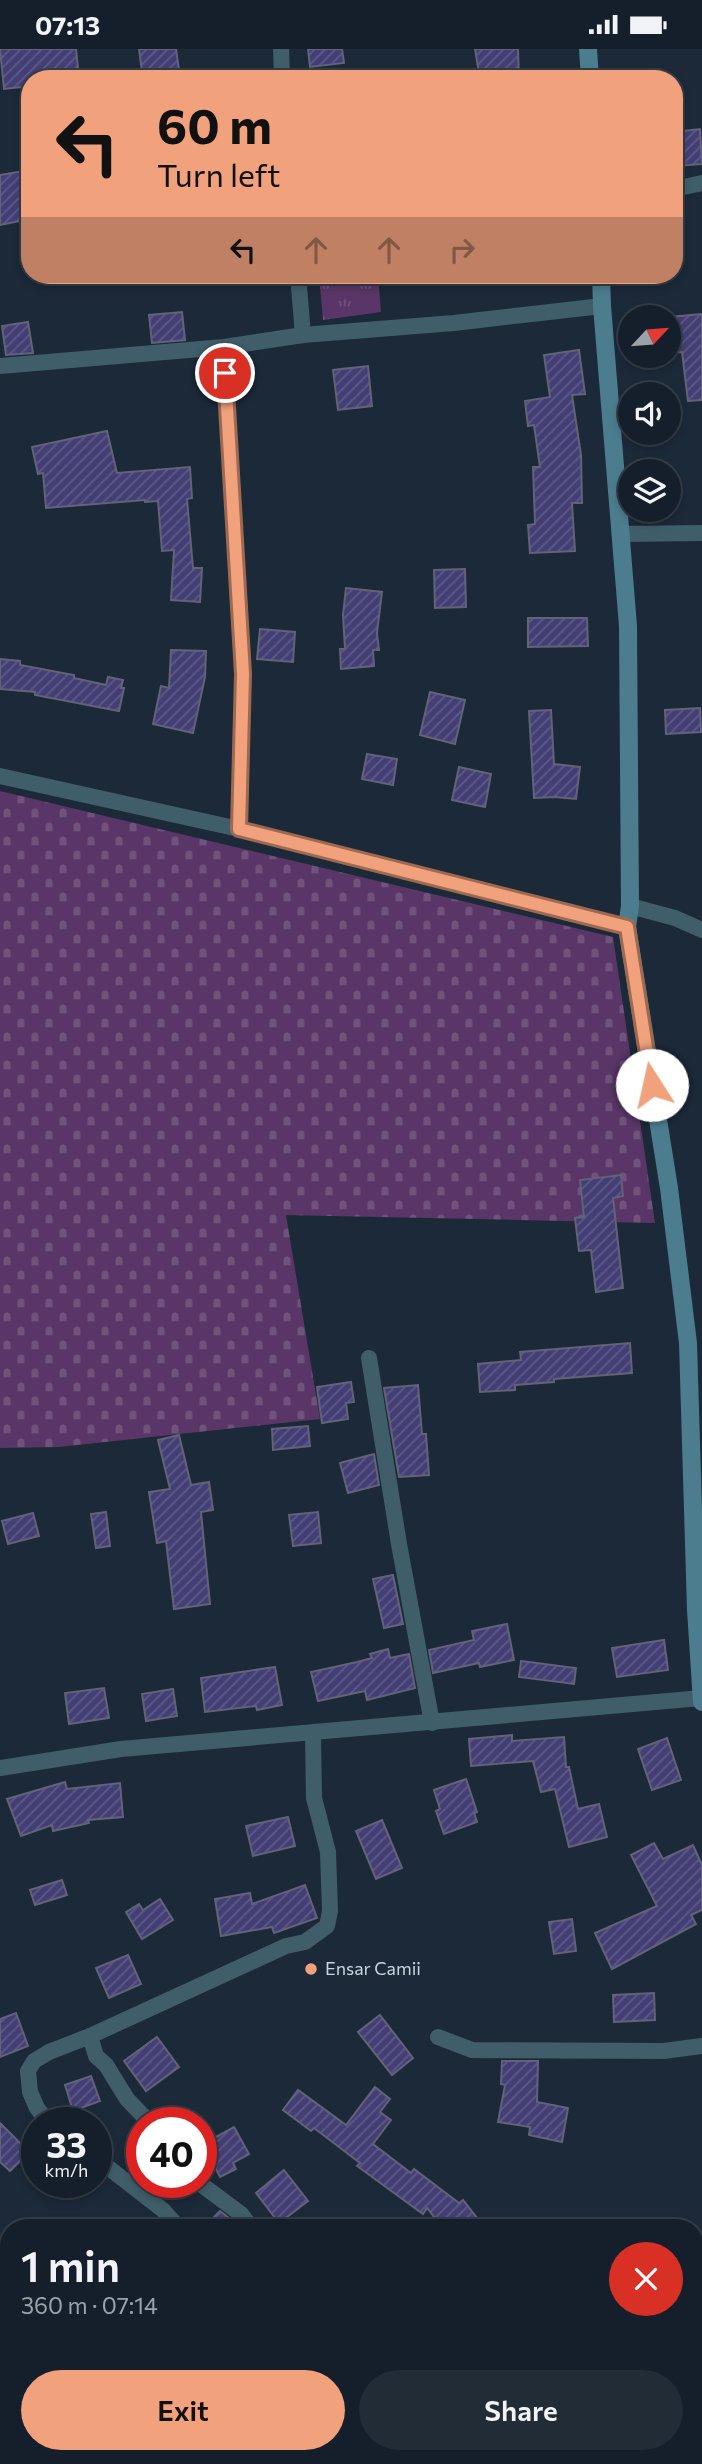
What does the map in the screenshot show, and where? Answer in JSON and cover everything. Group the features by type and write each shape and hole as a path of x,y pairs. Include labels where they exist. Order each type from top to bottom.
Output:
{"street":[{"path":"281,49 282,70"},
{"path":"588,49 589,70"},
{"path":"683,187 702,183"},
{"path":"299,284 303,335"},
{"path":"0,1768 121,1749 701,1700 688,1343 670,1188 627,927 630,906 628,626 601,284"},
{"path":"0,366 224,347 303,335 454,323 601,306"},
{"path":"224,347 243,674 239,829"},
{"path":"620,534 702,533"},
{"path":"0,776 239,829 627,927"},
{"path":"630,906 675,918 702,930"},
{"path":"369,1358 398,1544 432,1723"},
{"path":"38,2107 27,2080 28,2071 34,2061 48,2052 90,2036 286,1946 304,1942 327,1926 330,1911 328,1852 314,1798 313,1734"},
{"path":"90,2036 96,2056 106,2065 135,2107"},
{"path":"438,2037 472,2050 578,2049 664,2052 702,2046"},
{"path":"112,2170 171,2219"},
{"path":"217,2196 245,2219"}],"green space":[{"path":"320,284 379,284 381,312 323,320"},
{"path":"0,791 613,937 655,1223 286,1215 320,1419 59,1447 0,1448"}],"building":[{"path":"0,49 76,49 78,70 21,70 21,87 4,89"},
{"path":"139,49 176,49 179,70 142,70"},
{"path":"308,49 342,49 344,63 310,67"},
{"path":"475,49 518,49 519,70 478,70"},
{"path":"700,129 702,164 683,165 683,131"},
{"path":"21,172 21,221 0,225 0,175"},
{"path":"182,312 185,340 152,343 149,315"},
{"path":"702,314 702,400 688,401 681,352 681,316"},
{"path":"28,322 33,353 6,355 2,326"},
{"path":"579,350 585,394 572,395 581,455 582,503 572,503 575,551 530,553 528,525 535,524 533,467 540,467 534,425 528,426 525,401 550,397 544,355"},
{"path":"368,366 372,406 338,410 333,370"},
{"path":"107,431 117,473 190,467 192,498 187,499 193,568 202,568 200,602 171,600 174,550 162,551 158,501 46,508 43,473 38,474 32,447"},
{"path":"465,569 466,607 435,608 434,570"},
{"path":"346,588 382,592 377,633 379,650 373,650 374,666 341,669 340,649 345,649 343,615"},
{"path":"528,618 587,618 588,646 528,647"},
{"path":"260,629 295,632 293,662 257,659"},
{"path":"171,650 206,651 205,677 193,733 153,724 161,686 169,688"},
{"path":"0,659 20,661 20,665 74,675 74,678 106,685 108,677 123,680 119,711 35,695 35,692 0,689"},
{"path":"430,692 465,700 455,744 420,735"},
{"path":"700,708 701,732 666,734 665,710"},
{"path":"551,710 554,764 580,767 576,799 534,798 529,711"},
{"path":"367,754 397,759 393,785 362,779"},
{"path":"459,767 491,774 485,807 452,800"},
{"path":"621,1175 623,1196 613,1198 623,1288 596,1292 591,1250 579,1251 575,1218 584,1217 580,1180"},
{"path":"630,1343 632,1373 554,1379 554,1382 515,1385 515,1390 480,1392 478,1364 521,1360 520,1352"},
{"path":"351,1382 354,1402 346,1403 348,1419 322,1423 317,1387"},
{"path":"418,1385 429,1475 399,1477 384,1388"},
{"path":"308,1426 310,1446 273,1450 272,1429"},
{"path":"179,1435 191,1485 209,1482 213,1510 201,1512 210,1604 174,1609 166,1541 157,1543 149,1492 170,1489 158,1440"},
{"path":"374,1454 379,1485 348,1493 340,1463"},
{"path":"106,1512 110,1546 96,1548 91,1514"},
{"path":"318,1512 321,1543 293,1546 289,1515"},
{"path":"33,1513 39,1536 8,1544 2,1521"},
{"path":"393,1575 403,1624 384,1628 373,1579"},
{"path":"507,1624 514,1660 480,1667 479,1663 433,1673 429,1650 474,1640 472,1631"},
{"path":"664,1640 668,1670 617,1677 612,1648"},
{"path":"388,1649 390,1658 409,1654 415,1688 367,1700 365,1691 318,1701 311,1672 372,1658 370,1654"},
{"path":"521,1661 576,1668 574,1684 519,1677"},
{"path":"275,1667 282,1705 257,1710 256,1706 205,1712 201,1678"},
{"path":"104,1688 109,1718 69,1724 65,1693"},
{"path":"173,1689 177,1716 146,1721 142,1694"},
{"path":"512,1735 512,1741 564,1737 566,1767 569,1767 578,1809 599,1804 607,1837 569,1847 555,1789 541,1792 533,1761 471,1766 469,1739"},
{"path":"667,1738 681,1780 652,1790 638,1749"},
{"path":"466,1779 477,1812 474,1813 477,1822 444,1834 436,1811 440,1809 434,1790"},
{"path":"65,1782 67,1789 120,1783 123,1817 88,1820 89,1823 53,1831 52,1825 21,1836 7,1799"},
{"path":"288,1817 295,1846 253,1856 246,1826"},
{"path":"382,1820 402,1868 376,1879 356,1831"},
{"path":"654,1843 663,1859 693,1845 702,1865 702,1910 691,1915 696,1924 612,1969 595,1933 657,1906 631,1855"},
{"path":"62,1880 67,1895 35,1905 30,1890"},
{"path":"305,1885 317,1918 274,1933 272,1927 221,1936 215,1899 250,1893 252,1904"},
{"path":"160,1899 173,1920 142,1939 126,1912 139,1904 143,1910"},
{"path":"572,1919 576,1951 554,1954 549,1922"},
{"path":"128,1955 141,1984 109,1998 96,1968"},
{"path":"654,1993 655,2020 614,2022 613,1995"},
{"path":"16,2013 28,2046 0,2057 0,2019"},
{"path":"380,2015 413,2058 392,2075 358,2032"},
{"path":"157,2037 179,2067 146,2091 124,2061"},
{"path":"502,2061 538,2061 537,2102 568,2108 562,2142 529,2135 530,2127 498,2122 505,2085 501,2084"},
{"path":"91,2076 100,2101 84,2107 72,2107 65,2085"},
{"path":"375,2087 390,2099 380,2112 391,2120 373,2144 411,2173 414,2169 459,2203 463,2200 477,2218 436,2219 427,2208 423,2214 357,2166 360,2163 314,2128 311,2131 283,2110 298,2090 346,2125"},
{"path":"0,2123 21,2144 21,2160 10,2171 0,2162"},
{"path":"234,2127 249,2154 233,2163 236,2169 220,2177 217,2171 217,2136"},
{"path":"284,2170 308,2201 284,2219 276,2219 256,2193"},
{"path":"220,2211 230,2219 212,2219"}],"place":[{"name":"Ensar Camii","path":"311,1969"}],"route":[{"path":"225,373 243,674 239,829 627,927 652,1085"}]}
